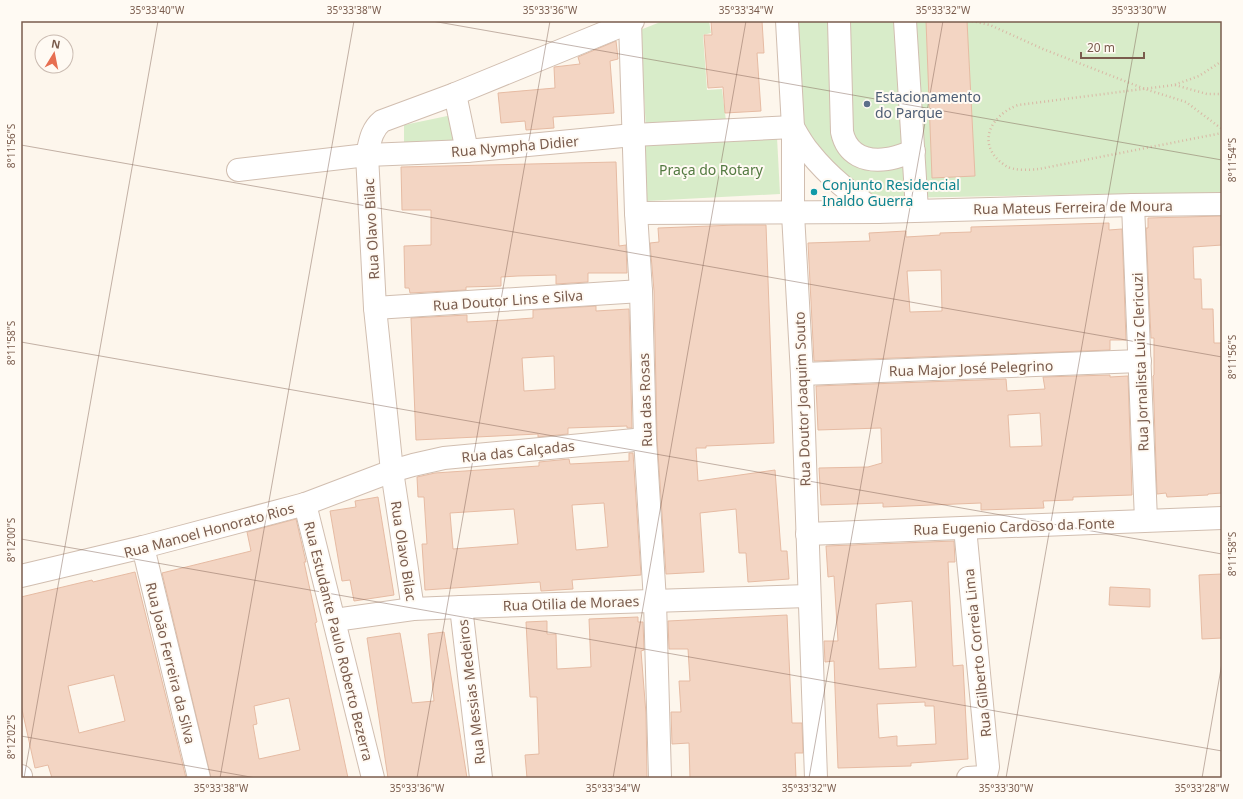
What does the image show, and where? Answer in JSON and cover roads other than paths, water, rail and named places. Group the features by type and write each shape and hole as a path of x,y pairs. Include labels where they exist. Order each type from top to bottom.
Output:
{"street":[{"name":"Rua Doutor Joaquim Souto","path":"787,21 792,127 793,214 802,374 808,596 816,778"},
{"path":"840,21 842,132 844,142 851,151 864,159 888,159 914,151"},
{"path":"905,21 917,210"},
{"name":"Rua Olavo Bilac","path":"413,609 392,471 375,308 367,155 372,133 376,126 382,121 455,94 632,22"},
{"name":"Rua das Rosas","path":"632,22 633,135 641,291 645,439 655,601 660,778"},
{"path":"455,94 466,151"},
{"name":"Rua Nympha Didier","path":"238,170 367,155 466,151 633,135 792,127"},
{"path":"792,127 809,152 830,175 851,194 878,212"},
{"name":"Rua Mateus Ferreira de Moura","path":"636,213 793,214 1222,204"},
{"name":"Rua Jornalista Luiz Clericuzi","path":"1133,205 1146,520"},
{"name":"Rua Doutor Lins e Silva","path":"375,308 641,291"},
{"name":"Rua Major José Pelegrino","path":"802,374 1140,361"},
{"name":"Rua das Calçadas","path":"392,471 444,458 645,439"},
{"name":"Rua Manoel Honorato Rios","path":"21,576 143,547 305,504 392,471"},
{"name":"Rua Estudante Paulo Roberto Bezerra","path":"305,504 373,778"},
{"name":"Rua Eugenio Cardoso da Fonte","path":"807,534 1222,518"},
{"name":"Rua Gilberto Correia Lima","path":"965,528 988,767 986,775 975,778"},
{"name":"Rua João Ferreira da Silva","path":"143,547 199,778"},
{"name":"Rua Otilia de Moraes","path":"335,620 413,609 808,596"},
{"name":"Rua Messias Medeiros","path":"461,607 481,778"}],"place":[{"name":"Estacionamento do Parque","path":"867,104"},
{"name":"Conjunto Residencial Inaldo Guerra","path":"814,192"}],"park label":[{"name":"Praça do Rotary","path":"711,169"}]}
